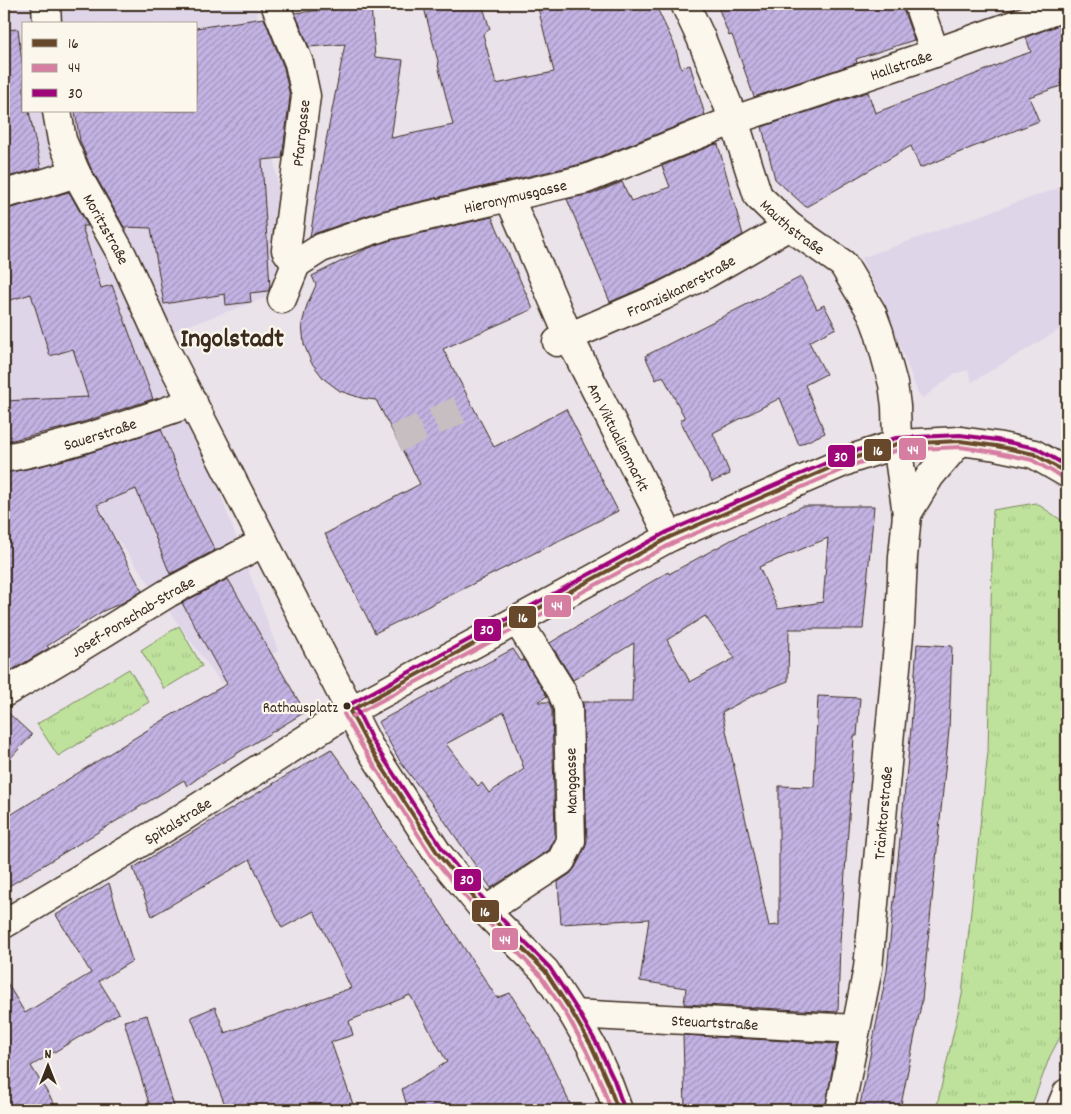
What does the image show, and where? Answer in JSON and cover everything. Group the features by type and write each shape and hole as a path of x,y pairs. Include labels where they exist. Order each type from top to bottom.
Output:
{"street":[{"path":"46,4 47,22"},
{"name":"Pfarrgasse","path":"274,4 299,63 306,96 286,250 296,264"},
{"name":"Mauthstraße","path":"685,4 704,45 732,116 758,196 789,226 843,264 872,313 879,332 892,384 896,406 897,444"},
{"path":"918,4 935,53"},
{"name":"Hallstraße","path":"732,116 935,53 1067,6"},
{"name":"Moritzstraße","path":"57,112 62,140 76,173 122,255 162,343 193,402"},
{"name":"Hieronymusgasse","path":"296,264 321,248 384,226 586,179 732,116"},
{"path":"4,194 76,173"},
{"name":"Am Viktualienmarkt","path":"505,198 569,337 670,538"},
{"name":"Franziskanerstraße","path":"569,337 663,296 706,274 789,226"},
{"path":"282,299 296,264"},
{"path":"193,402 368,746 438,854 485,911 545,972 592,1047 618,1110"},
{"name":"Sauerstraße","path":"4,458 81,439 193,402"},
{"name":"Spitalstraße","path":"4,924 180,819 350,711 670,538 851,458 897,444 960,442 996,446 1034,454 1067,473"},
{"name":"Tränktorstraße","path":"907,514 930,476 960,442"},
{"name":"Tränktorstraße","path":"840,1110 868,968 900,624 907,514 897,444"},
{"name":"Josef-Ponschab-Straße","path":"4,693 168,594 264,542"},
{"name":"Manggasse","path":"485,911 561,861 571,841 568,707 561,690 517,620"},
{"name":"Steuartstraße","path":"573,1014 856,1029"},
{"path":"1060,1110 1067,1094"}],"shaded area":[{"path":"4,4 256,4 290,289 162,335 278,651 221,683 55,453 4,391"},
{"path":"1058,188 1067,209 1067,325 972,382 968,370 954,374 923,398 918,394 882,297 861,258"}],"green space":[{"path":"1036,503 1067,524 1067,1024 1050,1056 1030,1110 936,1110 962,995 988,752 993,510"},
{"path":"179,626 202,666 164,689 141,650"},
{"path":"129,669 149,702 58,756 37,724"}],"building":[{"path":"423,4 482,4 490,29 483,34 496,84 554,72 537,4 655,4 675,46 681,68 690,65 705,115 581,164 380,211 316,233 310,237 324,151 345,44 309,47 295,13 371,5 375,57 403,60 391,138 453,125"},
{"path":"717,4 903,4 914,40 856,59 857,63 754,97 732,35 729,36"},
{"path":"264,18 284,68 290,97 282,158 262,160 270,287 268,291 250,293 251,302 226,305 225,294 164,304 151,228 124,227 90,166 80,141 75,112 198,112 198,28"},
{"path":"1067,22 1067,80 1061,86 1029,97 1039,121 920,168 911,146 806,207 775,179 762,127 868,92 875,113 1031,52 1026,37"},
{"path":"18,29 22,62 22,112 29,112 41,168 4,178 4,30"},
{"path":"718,144 743,235 656,282 610,302 567,199 592,194 622,182 631,201 670,187 662,166"},
{"path":"69,192 88,226 82,226 101,288 112,285 153,399 71,426 4,442 4,401 88,397 73,349 50,356 31,294 4,302 4,209"},
{"path":"492,217 533,309 443,349 494,447 566,409 618,511 375,633 325,534 420,484 376,400 361,398 340,391 324,379 311,362 304,344 302,324 307,305 316,285 312,276 364,250 388,241"},
{"path":"801,277 817,309 824,305 836,328 809,342 826,374 805,385 825,433 799,445 780,398 713,433 730,474 712,482 680,420 685,418 663,376 656,380 645,356"},
{"path":"161,429 197,515 215,550 170,574 136,489 97,505 142,591 122,603 103,611 47,646 49,648 4,675 4,473 80,456"},
{"path":"803,506 874,506 863,629 789,629 788,681 756,694 722,712 769,926 779,925 779,786 814,787 818,696 860,698 857,736 854,736 840,942 838,1012 684,1004 686,988 640,981 649,919 561,924 558,882 575,868 587,841 583,702 632,702 634,643 573,680 550,643 668,572 669,574 731,540","holes":["828,538 823,602 778,609 759,567","705,616 735,658 690,682 667,640"]},
{"path":"228,579 305,712 187,786 184,780 4,889 4,819 170,716 227,684 182,603"},
{"path":"917,644 952,646 949,730 922,1000 900,1110 859,1110 887,971 911,728"},
{"path":"513,649 521,661 524,660 547,696 538,702 549,702 552,710 555,837 549,850 491,888 439,813 401,763 378,722","holes":["504,712 524,769 489,793 482,783 478,786 446,744"]},
{"path":"4,709 32,735 4,765"},
{"path":"331,749 362,793 383,830 430,896 497,998 510,993 543,1046 573,1110 408,1110 402,1089 447,1062 410,995 349,1021 353,1035 331,1042 355,1110 227,1110 191,1017 215,1007 225,1033 351,988 314,911 282,928 250,859 152,916 133,868"},
{"path":"109,883 132,961 99,981 119,1013 31,1066 58,1110 4,1110 4,978 25,1013 91,973 56,915"},
{"path":"147,1015 175,1110 151,1110 124,1021"},
{"path":"683,1035 837,1044 825,1110 685,1110"}],"tunnel":[{"path":"396,439 472,404"}],"transit line":[{"name":"30","path":"347,706 667,532 849,453 896,438 960,435 1036,448 1067,466"},
{"name":"16","path":"350,711 670,537 851,459 897,444 960,441 1034,454 1067,473"},
{"name":"44","path":"353,716 673,543 853,465 898,450 960,447 1032,460 1064,478"},
{"name":"30","path":"356,708 373,742 443,850 490,907 550,968 597,1044 614,1080 624,1108"},
{"name":"16","path":"350,711 368,745 438,854 485,911 545,971 592,1047 618,1110"},
{"name":"44","path":"344,714 363,748 433,858 481,915 540,975 568,1017 586,1050 611,1110"}],"place":[{"name":"Rathausplatz","path":"347,706"}],"district":[{"name":"Ingolstadt","path":"232,337"}]}
